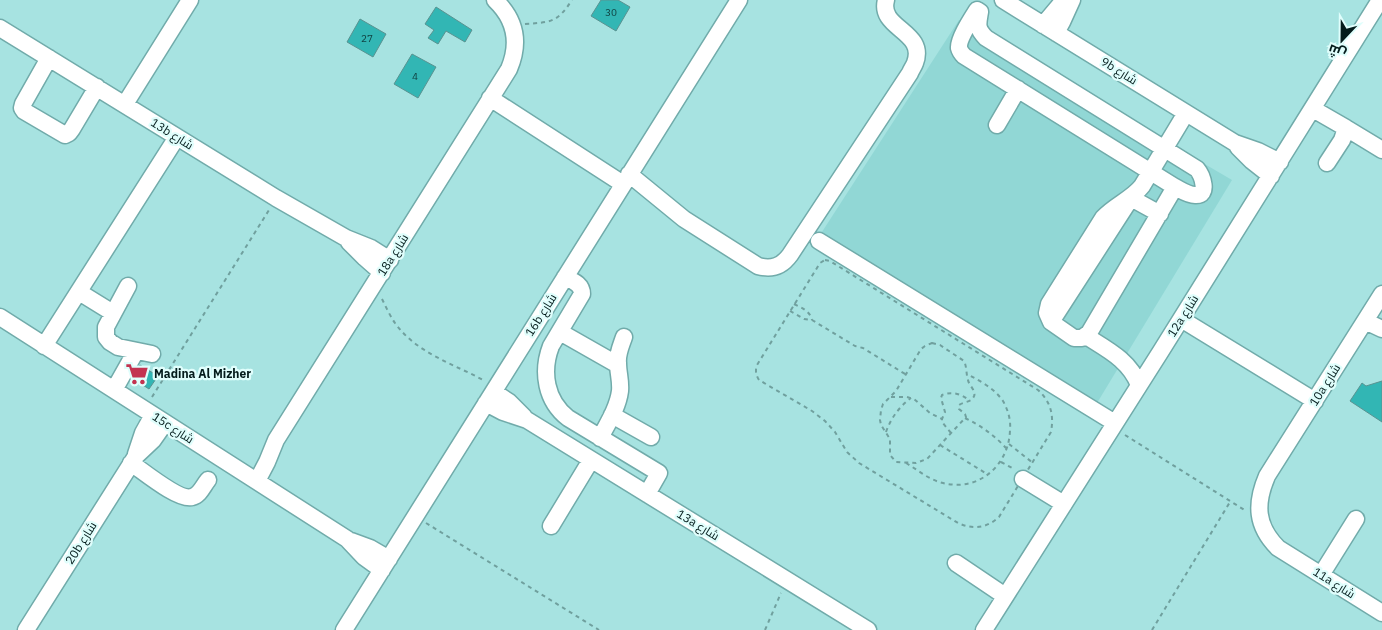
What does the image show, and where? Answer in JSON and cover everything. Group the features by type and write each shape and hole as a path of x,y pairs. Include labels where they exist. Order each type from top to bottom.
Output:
{"street":[{"path":"125,104 190,0"},
{"path":"494,0 518,26"},
{"path":"502,0 513,8 519,16 518,26"},
{"name":"16b شارع","path":"344,630 739,0"},
{"path":"490,98 626,179 758,266 772,268 786,261 910,73 916,61 917,48 906,33 888,18 885,13 884,6 886,0"},
{"name":"9b شارع","path":"1003,0 1235,143 1258,151 1275,169"},
{"path":"1049,29 1064,0"},
{"path":"1049,29 1062,22 1072,0"},
{"name":"12a شارع","path":"984,630 1380,0"},
{"path":"982,5 978,22 979,28 986,38 1197,169 1201,175 1204,187 1201,193 1195,196 1175,187 964,56 960,50 960,42 976,11 982,5"},
{"name":"18a شارع","path":"252,478 259,457 276,440 509,69 513,60 518,26"},
{"name":"13b شارع","path":"0,28 98,87 177,138 346,238 365,258 386,266"},
{"path":"964,56 986,38"},
{"path":"49,58 23,104 22,108 24,111 65,135 72,129 98,87"},
{"path":"997,125 1018,89"},
{"path":"1312,109 1382,150"},
{"path":"1175,187 1089,334 1082,338 1074,338 1051,322 1047,313 1048,304 1104,218 1113,208 1130,198 1142,186 1186,113"},
{"path":"1327,163 1342,140 1346,128"},
{"path":"44,346 177,138"},
{"path":"1130,198 1160,214"},
{"path":"819,241 1114,425"},
{"path":"566,277 579,285 582,291 551,346 546,364 548,390 563,414 660,473 647,494"},
{"path":"114,390 144,352 118,347 107,339 105,330 128,286"},
{"path":"79,292 113,313"},
{"name":"10a شارع","path":"1255,515 1259,508 1268,476 1315,400 1373,314 1382,294"},
{"path":"1373,314 1382,329"},
{"name":"15c شارع","path":"0,318 347,539 364,557 385,565"},
{"path":"1181,319 1315,400"},
{"path":"560,332 618,365"},
{"path":"1086,336 1122,360 1132,371 1139,385"},
{"path":"600,438 612,415 620,391 619,350 624,337"},
{"path":"1122,360 1138,362 1154,360"},
{"name":"13a شارع","path":"492,394 503,412 527,420 868,630"},
{"path":"612,415 651,437"},
{"name":"20b شارع","path":"26,630 133,460 153,440 154,416"},
{"path":"133,460 164,486 187,498 199,494 208,480"},
{"path":"551,526 591,460"},
{"path":"1023,479 1064,504"},
{"name":"11a شارع","path":"1255,515 1272,542 1286,554 1382,613"},
{"path":"1321,575 1356,519"},
{"path":"956,563 1006,596"}],"path":[{"path":"518,26 555,20 572,0"},
{"path":"154,416 276,198"},
{"path":"824,260 830,261 1038,390 1050,405 1053,423 1051,432 1000,517 987,525 972,528 958,523 859,463 847,452 835,432 825,421 812,411 760,380 756,373 757,365 790,311 820,263 824,260"},
{"path":"371,289 381,298 395,324 417,345 452,365 492,394"},
{"path":"794,304 808,312 812,320"},
{"path":"790,311 804,319 812,320 906,374"},
{"path":"965,418 924,461 916,463 896,462 891,458 890,439 881,425 880,415 883,404 891,398 921,349 932,343 940,345 964,360 968,381 975,393 970,401 961,403 959,409 965,414 965,418 992,434 1007,449"},
{"path":"906,462 928,477 951,484 968,483 988,475 1001,462 1007,449 1010,424 1005,405 994,391 967,374"},
{"path":"951,433 942,424 942,419 946,412 941,398 944,394 959,394 970,401"},
{"path":"891,398 911,398 918,401 930,413 942,419"},
{"path":"886,432 898,410 911,398"},
{"path":"1114,425 1255,515"},
{"path":"1008,444 1033,463"},
{"path":"940,445 988,475"},
{"path":"1152,630 1231,501"},
{"path":"415,517 599,630"},
{"path":"765,630 781,592 788,581"}],"shaded area":[{"path":"959,20 1232,180 1094,408 820,235"}],"building":[{"path":"601,0 618,0 630,7 616,31 591,16"},
{"path":"436,7 472,30 465,42 446,31 438,44 428,38 434,30 425,24"},
{"path":"360,19 386,34 373,57 347,42"},
{"path":"412,54 436,67 418,98 394,84"},
{"path":"140,365 158,376 149,389 132,378"},
{"path":"1382,381 1382,422 1350,401 1362,383 1366,386"}],"place":[{"name":"Madina Al Mizher","path":"137,374"}]}
